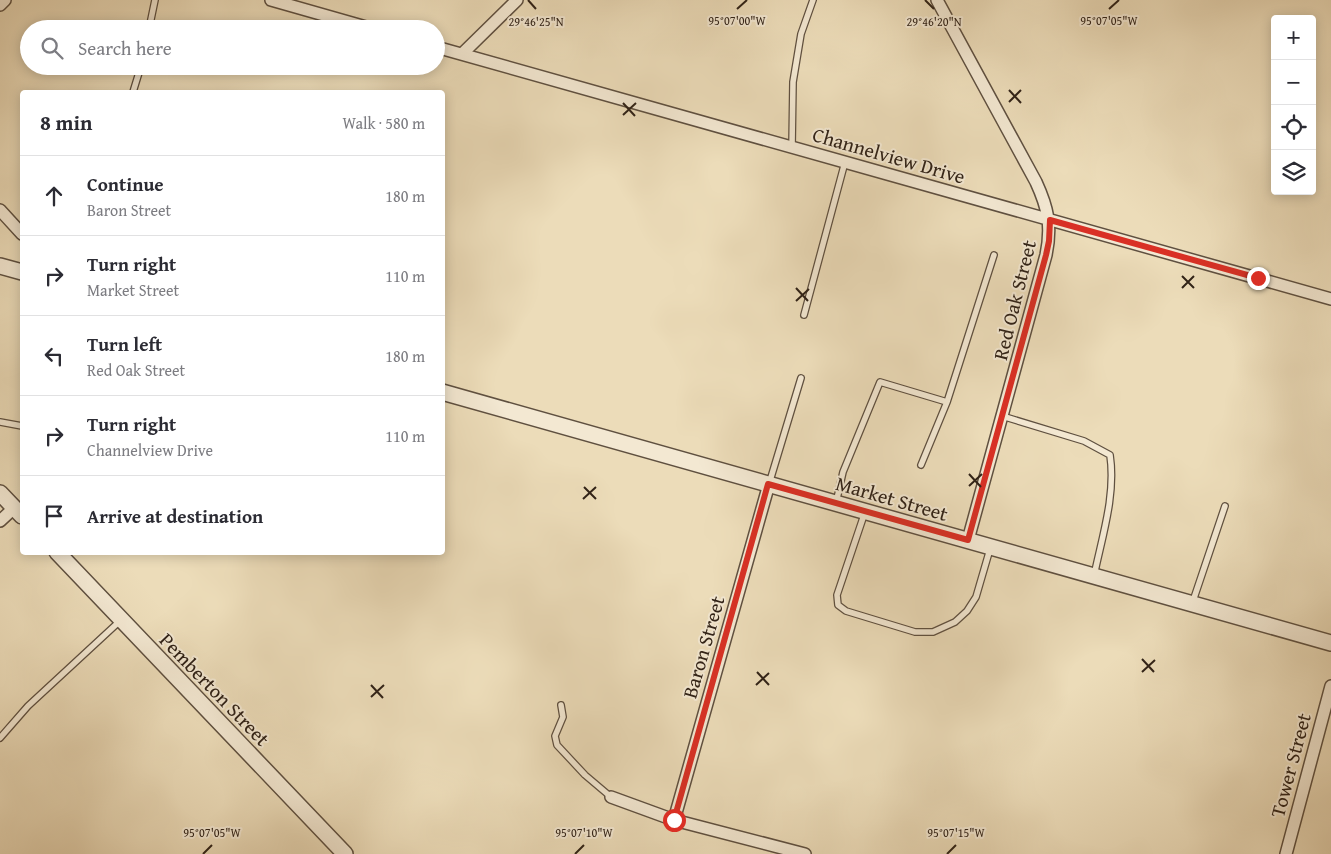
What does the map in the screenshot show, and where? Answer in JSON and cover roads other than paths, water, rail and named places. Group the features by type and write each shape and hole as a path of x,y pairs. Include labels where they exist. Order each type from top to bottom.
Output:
{"street":[{"path":"0,5 5,0"},
{"path":"272,0 342,20"},
{"path":"462,54 517,0"},
{"name":"Red Oak Street","path":"938,0 1036,182 1044,199 1050,220 1046,255 968,540"},
{"name":"Channelview Drive","path":"445,49 1331,299"},
{"path":"0,210 20,232"},
{"path":"0,266 20,271"},
{"name":"Market Street","path":"445,393 1331,643"},
{"name":"Baron Street","path":"674,820 768,484"},
{"path":"0,493 18,512 0,521"},
{"name":"Pemberton Street","path":"60,555 344,854"},
{"name":"Tower Street","path":"1286,854 1331,686"},
{"path":"611,797 674,820 805,854"}],"lane":[{"path":"152,20 155,0"},
{"path":"792,147 793,82 801,34 813,0"},
{"path":"134,90 138,75"},
{"path":"804,315 845,162"},
{"path":"921,465 946,402 994,255"},
{"path":"768,484 801,378"},
{"path":"836,503 843,472 880,382 946,402"},
{"path":"1002,416 1084,442 1110,454 1112,483 1094,576"},
{"path":"0,422 20,426"},
{"path":"1192,604 1225,506"},
{"path":"866,511 837,594 838,605 846,612 915,632 933,632 955,622 967,611 976,597 990,546"},
{"path":"0,738 28,706 122,620"},
{"path":"561,705 563,717 555,736 557,745 585,775 611,797"}]}
